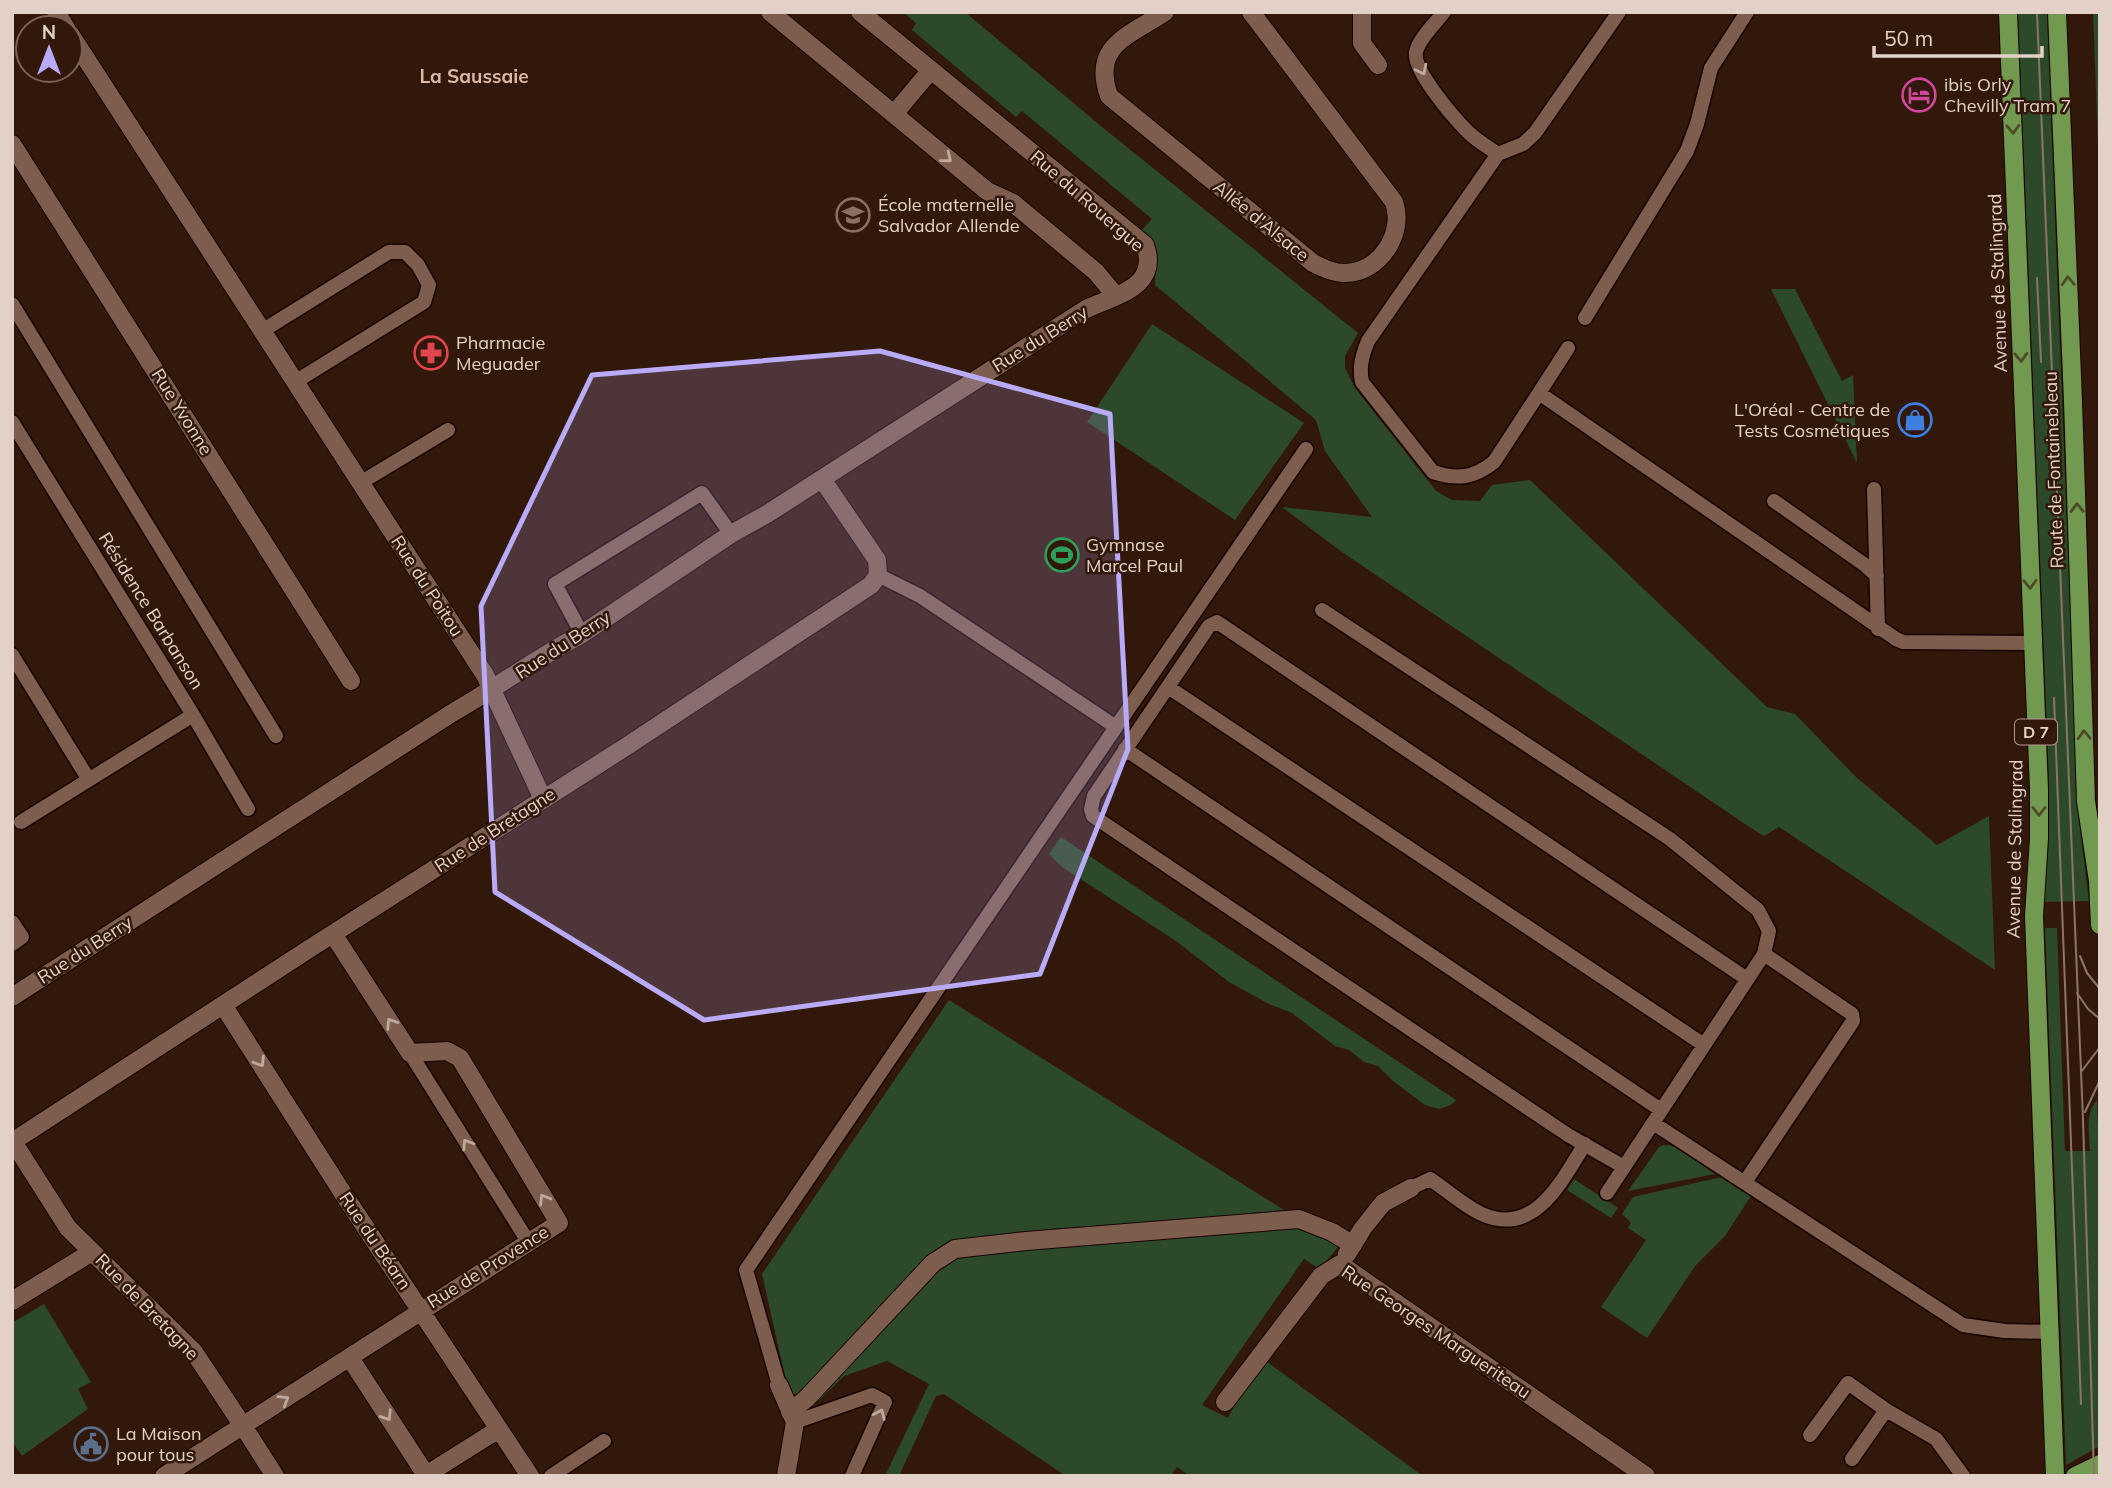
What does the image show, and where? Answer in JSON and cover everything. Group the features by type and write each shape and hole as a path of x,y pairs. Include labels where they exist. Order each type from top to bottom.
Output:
{"main road":[{"name":"Avenue de Stalingrad","path":"2008,12 2039,790 2034,916 2055,1476"},
{"name":"Route de Fontainebleau","path":"2057,12 2087,801 2099,881 2100,925"},
{"path":"2075,1476 2100,1464"}],"street":[{"path":"770,12 987,191 1013,203 1096,272 1115,295"},
{"name":"Rue du Rouergue","path":"860,12 1145,245 1150,258 1147,275 1137,285 1115,295"},
{"name":"Allée d'Alsace","path":"1165,12 1108,51 1103,64 1109,96 1313,263 1330,271 1347,273 1364,268 1384,253 1392,239 1399,215 1394,202 1251,12"},
{"path":"1362,12 1362,43 1378,65"},
{"name":"Rue du Poitou","path":"84,56 485,675 543,799"},
{"path":"894,114 931,70"},
{"name":"Rue Yvonne","path":"12,144 351,681"},
{"name":"Rue du Berry","path":"15,990 452,713 492,691 557,647 582,634 731,534 767,514 1086,309 1115,295"},
{"path":"822,479 877,560 878,575"},
{"name":"Rue de Bretagne","path":"275,1476 194,1352 68,1228 13,1141 871,586 878,575"},
{"path":"333,934 410,1053"},
{"name":"Rue du Béarn","path":"223,1004 344,1195 530,1476"},
{"name":"Rue de Provence","path":"164,1476 559,1223 460,1058 447,1051 410,1053"},
{"path":"1340,1264 1383,1203 1411,1188"},
{"path":"786,1476 793,1417 807,1398 933,1263 955,1249 1299,1219 1332,1232 1353,1245"},
{"path":"12,1301 92,1252"},
{"name":"Rue Georges Margueriteau","path":"1225,1402 1321,1276 1340,1264 1625,1470 1646,1476"},
{"path":"350,1358 426,1475 499,1429"},
{"path":"779,1385 793,1417"}],"lane":[{"path":"1444,12 1420,45 1416,53 1417,63 1446,108 1469,134 1499,154"},
{"path":"1568,348 1494,462 1472,476 1445,476 1433,472 1362,382 1360,372 1367,341 1499,154 1523,144 1535,133 1619,12"},
{"path":"1585,318 1687,151 1697,124 1711,68 1747,12"},
{"path":"262,331 389,252 405,252 418,265 429,285 424,302 295,382"},
{"path":"12,304 276,736"},
{"path":"1539,393 1878,629 1903,642 2033,643"},
{"name":"Résidence Barbanson","path":"12,422 193,715 21,822"},
{"path":"359,483 448,430"},
{"path":"779,1385 746,1270 1306,449"},
{"path":"1874,489 1878,629"},
{"path":"582,634 555,584 702,493 731,534"},
{"path":"1773,501 1877,576"},
{"path":"878,575 920,596 1116,727"},
{"path":"1322,610 1670,839 1758,910 1769,931 1764,954 1607,1193"},
{"path":"1624,1167 1585,1144 1093,816 1091,809 1094,796 1209,626 1217,622 1747,979"},
{"path":"12,655 89,780"},
{"path":"1168,687 1704,1045"},
{"path":"193,715 248,809"},
{"path":"1125,749 1661,1110"},
{"path":"12,922 22,937 12,944"},
{"path":"1745,1182 1853,1021 1852,1014 1764,954"},
{"path":"410,1053 529,1243"},
{"path":"1653,1123 1963,1325 2006,1331 2050,1332"},
{"path":"1411,1188 1430,1179 1483,1214 1503,1220 1530,1214 1553,1195 1585,1144"},
{"path":"1810,1435 1848,1383 1886,1410 1936,1439 1963,1476"},
{"path":"793,1417 872,1395 885,1402 852,1476"},
{"path":"1852,1459 1886,1410"},
{"path":"551,1476 604,1441"}],"highlighted area":[{"path":"880,351 1110,414 1128,749 1040,974 704,1020 495,892 481,606 592,375"}],"green space":[{"path":"903,12 965,12 1102,127 1358,333 1345,356 1345,368 1355,388 1436,491 1452,500 1480,501 1492,485 1530,480 1767,707 1795,714 1856,777 1937,845 1989,816 1995,970 1779,827 1764,836 1751,828 1342,552 1282,507 1372,517 1325,451 1316,420 1155,285 1156,257 1141,231 1152,219 1022,111 1016,117 912,30 916,23"},
{"path":"2018,12 2047,12 2078,813 2089,901 2043,902 2049,826 2049,780"},
{"path":"2093,12 2100,12 2100,195"},
{"path":"1771,289 1795,289 1842,381 1853,375 1857,463"},
{"path":"1152,324 1304,423 1235,520 1087,422"},
{"path":"1061,837 1456,1100 1439,1109 1425,1105 1378,1066 1364,1062 1349,1050 1335,1046 1292,1013 1229,982 1176,941 1062,867 1049,854"},
{"path":"2045,928 2057,928 2065,1151 2090,1151 2089,1118 2097,1100 2100,1179 2100,1446 2066,1465"},
{"path":"949,1000 1327,1237 1338,1247 1320,1269 1304,1259 1202,1405 1228,1418 1243,1389 1266,1361 1423,1476 1190,1476 1177,1467 1170,1476 1066,1476 944,1394 936,1396 899,1476 885,1476 929,1384 887,1361 844,1376 811,1408 799,1394 789,1394 762,1274"},
{"path":"1675,1146 1715,1174 1628,1191 1659,1147"},
{"path":"1722,1177 1751,1196 1725,1236 1695,1266 1647,1338 1601,1307 1646,1240 1628,1228 1631,1223 1622,1214 1633,1197"},
{"path":"1574,1179 1618,1208 1611,1218 1567,1190"},
{"path":"44,1304 91,1382 78,1389 88,1409 22,1456 12,1441 12,1323"}],"tram line":[{"path":"2037,12 2083,1119 2094,1476"},
{"path":"2037,278 2041,362"},
{"path":"2054,698 2081,1404"},
{"path":"2080,956 2087,973 2100,989"},
{"path":"2077,993 2088,1009 2100,1019"},
{"path":"2081,1072 2100,1047"},
{"path":"2085,1112 2100,1080"}],"place":[{"name":"ibis Orly Chevilly Tram 7","path":"1919,95"},
{"name":"École maternelle Salvador Allende","path":"853,215"},
{"name":"Pharmacie Meguader","path":"431,353"},
{"name":"L'Oréal - Centre de Tests Cosmétiques","path":"1915,420"},
{"name":"Gymnase Marcel Paul","path":"1062,555"},
{"name":"La Maison pour tous","path":"91,1444"}],"district":[{"name":"La Saussaie","path":"474,76"}]}
